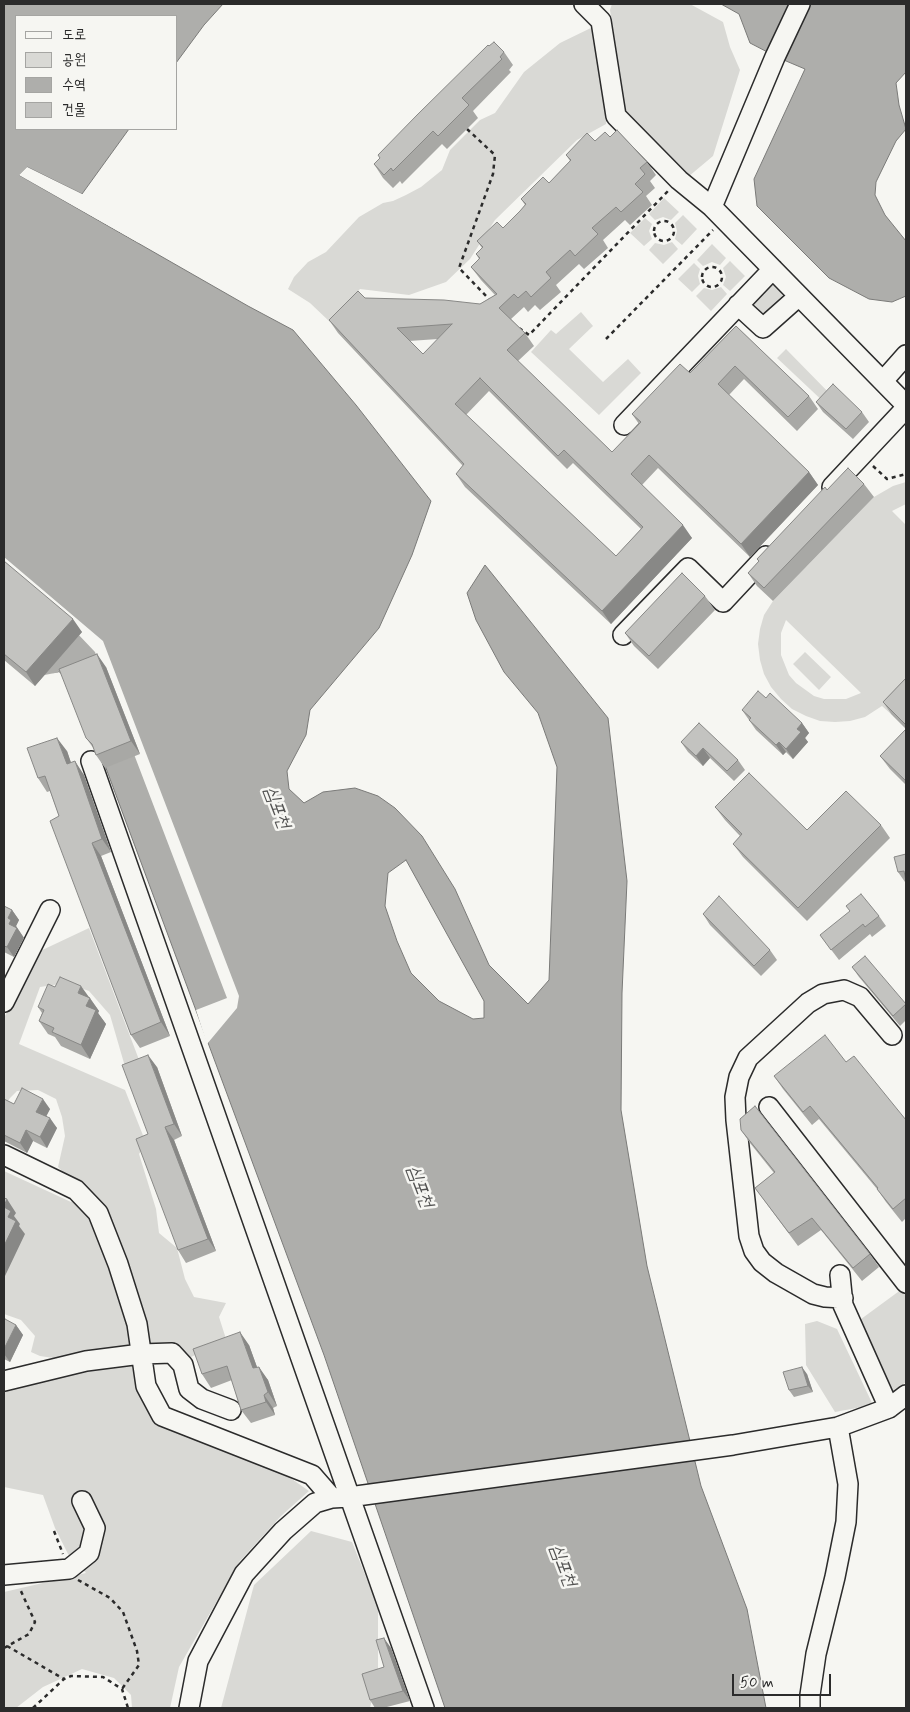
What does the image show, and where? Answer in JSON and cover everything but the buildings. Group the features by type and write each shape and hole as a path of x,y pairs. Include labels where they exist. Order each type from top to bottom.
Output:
{"street":[{"path":"584,4 601,21 616,116 679,180 712,207 906,406 822,497"},
{"path":"712,207 775,57 800,4"},
{"path":"624,425 773,269"},
{"path":"738,305 763,328 800,296"},
{"path":"883,381 906,355"},
{"path":"623,635 688,568 723,602 776,546"},
{"path":"92,761 341,1498 424,1708"},
{"path":"4,1002 50,910"},
{"path":"842,1298 813,1294 776,1273 762,1262 754,1251 748,1236 735,1097 739,1077 748,1058 808,1003 823,994 844,990 860,997 892,1034"},
{"path":"769,1107 906,1283"},
{"path":"4,1155 76,1190 98,1214 118,1264 137,1324 146,1386 162,1416 312,1475 341,1498"},
{"path":"840,1275 844,1304 889,1408"},
{"path":"4,1381 86,1361 142,1354 172,1353 183,1365 189,1389 202,1399 231,1410"},
{"path":"189,1708 198,1661 244,1574 283,1531 315,1503 733,1445 838,1427 889,1408 906,1395"},
{"path":"810,1708 816,1654 846,1522 848,1484 838,1427"},
{"path":"10,1575 69,1569 89,1553 95,1528 82,1501"}],"path":[{"path":"467,130 494,155 493,174 459,268 492,302"},
{"path":"518,326 529,335 679,180"},
{"path":"663,221 670,223 674,229 673,236 668,241 658,240 654,235 655,226 663,221"},
{"path":"606,339 711,233"},
{"path":"709,266 716,267 722,275 721,282 715,286 708,286 702,279 702,272 709,266"},
{"path":"861,455 887,479 906,474"},
{"path":"54,1531 69,1569 79,1582 110,1598 123,1612 137,1651 139,1665 122,1689"},
{"path":"5,1647 29,1634 35,1622 10,1575"},
{"path":"5,1647 64,1679"},
{"path":"33,1708 64,1679 71,1676 103,1677 122,1689 128,1708"}],"green space":[{"path":"612,4 690,4 723,22 730,47 740,70 713,156 688,177 626,113 610,10"},
{"path":"597,25 607,84 606,124 577,140 495,220 470,259 446,282 409,295 360,289 330,322 310,303 288,289 294,277 308,262 326,252 359,217 383,203 393,201 421,187 442,170 450,150 480,120 495,113 524,72 560,43"},
{"path":"664,198 679,212 671,220 663,217 655,220 649,214"},
{"path":"683,215 697,229 682,245 675,239 677,231 675,223"},
{"path":"645,218 652,224 649,231 652,239 644,246 630,233"},
{"path":"672,242 678,249 663,264 649,250 655,243 664,245"},
{"path":"712,244 726,258 720,265 712,262 703,266 697,260"},
{"path":"730,261 745,276 730,291 723,285 726,277 723,268"},
{"path":"694,263 700,269 698,276 700,284 692,292 678,279"},
{"path":"777,281 784,292 761,315 752,307 752,303 769,286"},
{"path":"721,287 727,294 711,311 696,296 704,288 712,290"},
{"path":"581,312 593,326 569,349 603,382 628,359 641,373 599,415 531,352 551,330 556,334"},
{"path":"786,349 835,399 828,406 777,358"},
{"path":"906,482 906,504 892,511 906,525 906,701 892,715 882,706 865,717 850,721 820,721 792,709 771,687 764,674 758,644 764,615 773,601 874,497 893,486","holes":["786,620 861,693 846,699 824,699 814,696 796,683 789,675 781,655 781,633"]},
{"path":"805,652 831,677 819,690 793,664"},
{"path":"89,928 141,1065 126,1070 110,1015 89,991 66,983 40,987 19,1044 125,1090 146,1143 139,1154 156,1209 159,1233 177,1248 185,1279 194,1297 226,1303 219,1317 227,1342 186,1359 60,1359 40,1356 31,1352 35,1336 21,1320 4,1314 4,1171 71,1202 85,1189 58,1167 65,1136 62,1117 56,1099 38,1090 17,1091 4,1107 4,1018 36,953"},
{"path":"902,1289 906,1295 906,1382 891,1393 857,1322"},
{"path":"817,1321 837,1329 873,1405 835,1412 806,1365 805,1324"},
{"path":"130,1362 146,1407 159,1423 289,1477 309,1491 281,1516 240,1561 179,1667 170,1708 132,1708 131,1695 114,1678 82,1669 43,1687 16,1708 4,1708 4,1592 86,1573 68,1554 55,1528 43,1495 4,1487 4,1392 24,1385"},
{"path":"311,1531 352,1542 378,1607 378,1673 370,1708 221,1708 254,1585"}],"water":[{"name":"심포천","path":"4,4 223,4 204,25 178,60 178,15 15,15 15,130 128,130 82,194 27,167 19,175 293,330 356,405 431,501 412,555 379,628 310,710 306,735 287,771 289,789 304,803 323,792 355,788 378,796 395,808 422,836 455,889 489,965 528,1004 549,980 557,767 538,713 504,672 476,620 467,593 485,565 608,718 627,881 622,993 621,1110 647,1266 701,1486 747,1609 766,1708 445,1708 324,1355 74,682 59,672 4,692","holes":["406,860 484,1001 484,1018 473,1019 439,1001 411,973 385,906 388,873"]},
{"path":"721,4 906,4 906,72 896,83 899,105 906,129 896,141 876,182 875,195 885,215 906,241 906,296 892,302 869,299 829,278 757,206 754,179 805,69 750,43 739,14"}],"pier":[{"path":"27,167 84,195 81,196 27,170 23,174 136,238 139,243 19,175"},
{"path":"4,557 103,641 239,996 237,1008 207,1044 196,1010 227,998 95,652 76,632 4,572"},
{"path":"4,656 29,678 60,672 56,676 4,695"}]}
